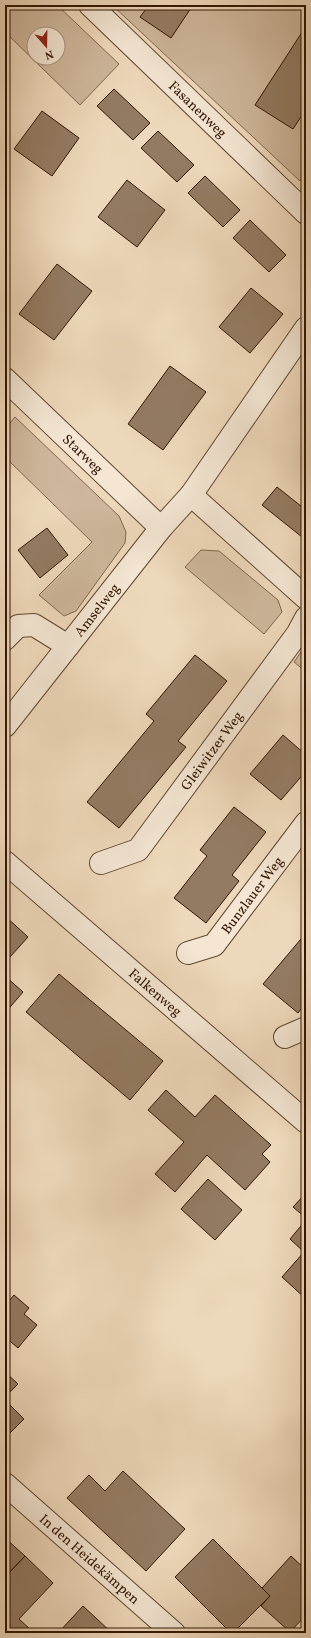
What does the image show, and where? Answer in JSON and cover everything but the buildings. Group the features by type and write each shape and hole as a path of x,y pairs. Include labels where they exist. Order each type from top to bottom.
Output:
{"street":[{"name":"Fasanenweg","path":"90,5 306,213"},
{"name":"Amselweg","path":"5,726 161,528 191,495 306,328"},
{"name":"Starweg","path":"8,387 161,528"},
{"path":"191,495 306,598"},
{"name":"Gleiwitzer Weg","path":"101,862 138,850 298,633 306,618"},
{"path":"5,639 18,626 34,625 68,646"},
{"name":"Bunzlauer Weg","path":"188,953 214,945 306,823"},
{"name":"Falkenweg","path":"5,862 306,1122"},
{"path":"285,1037 306,1028"},
{"name":"In den Heidekämpen","path":"5,1484 174,1633"}],"shaded area":[{"path":"5,5 57,5 119,64 80,105 40,66 66,66 66,26 26,26 26,52 5,32"},
{"path":"112,5 306,5 306,173 300,181"},
{"path":"15,417 119,516 126,532 125,543 76,611 64,616 39,595 92,542 5,457 5,429"},
{"path":"201,550 219,551 278,600 282,612 264,634 185,567"},
{"path":"306,645 306,672 294,662"}]}
